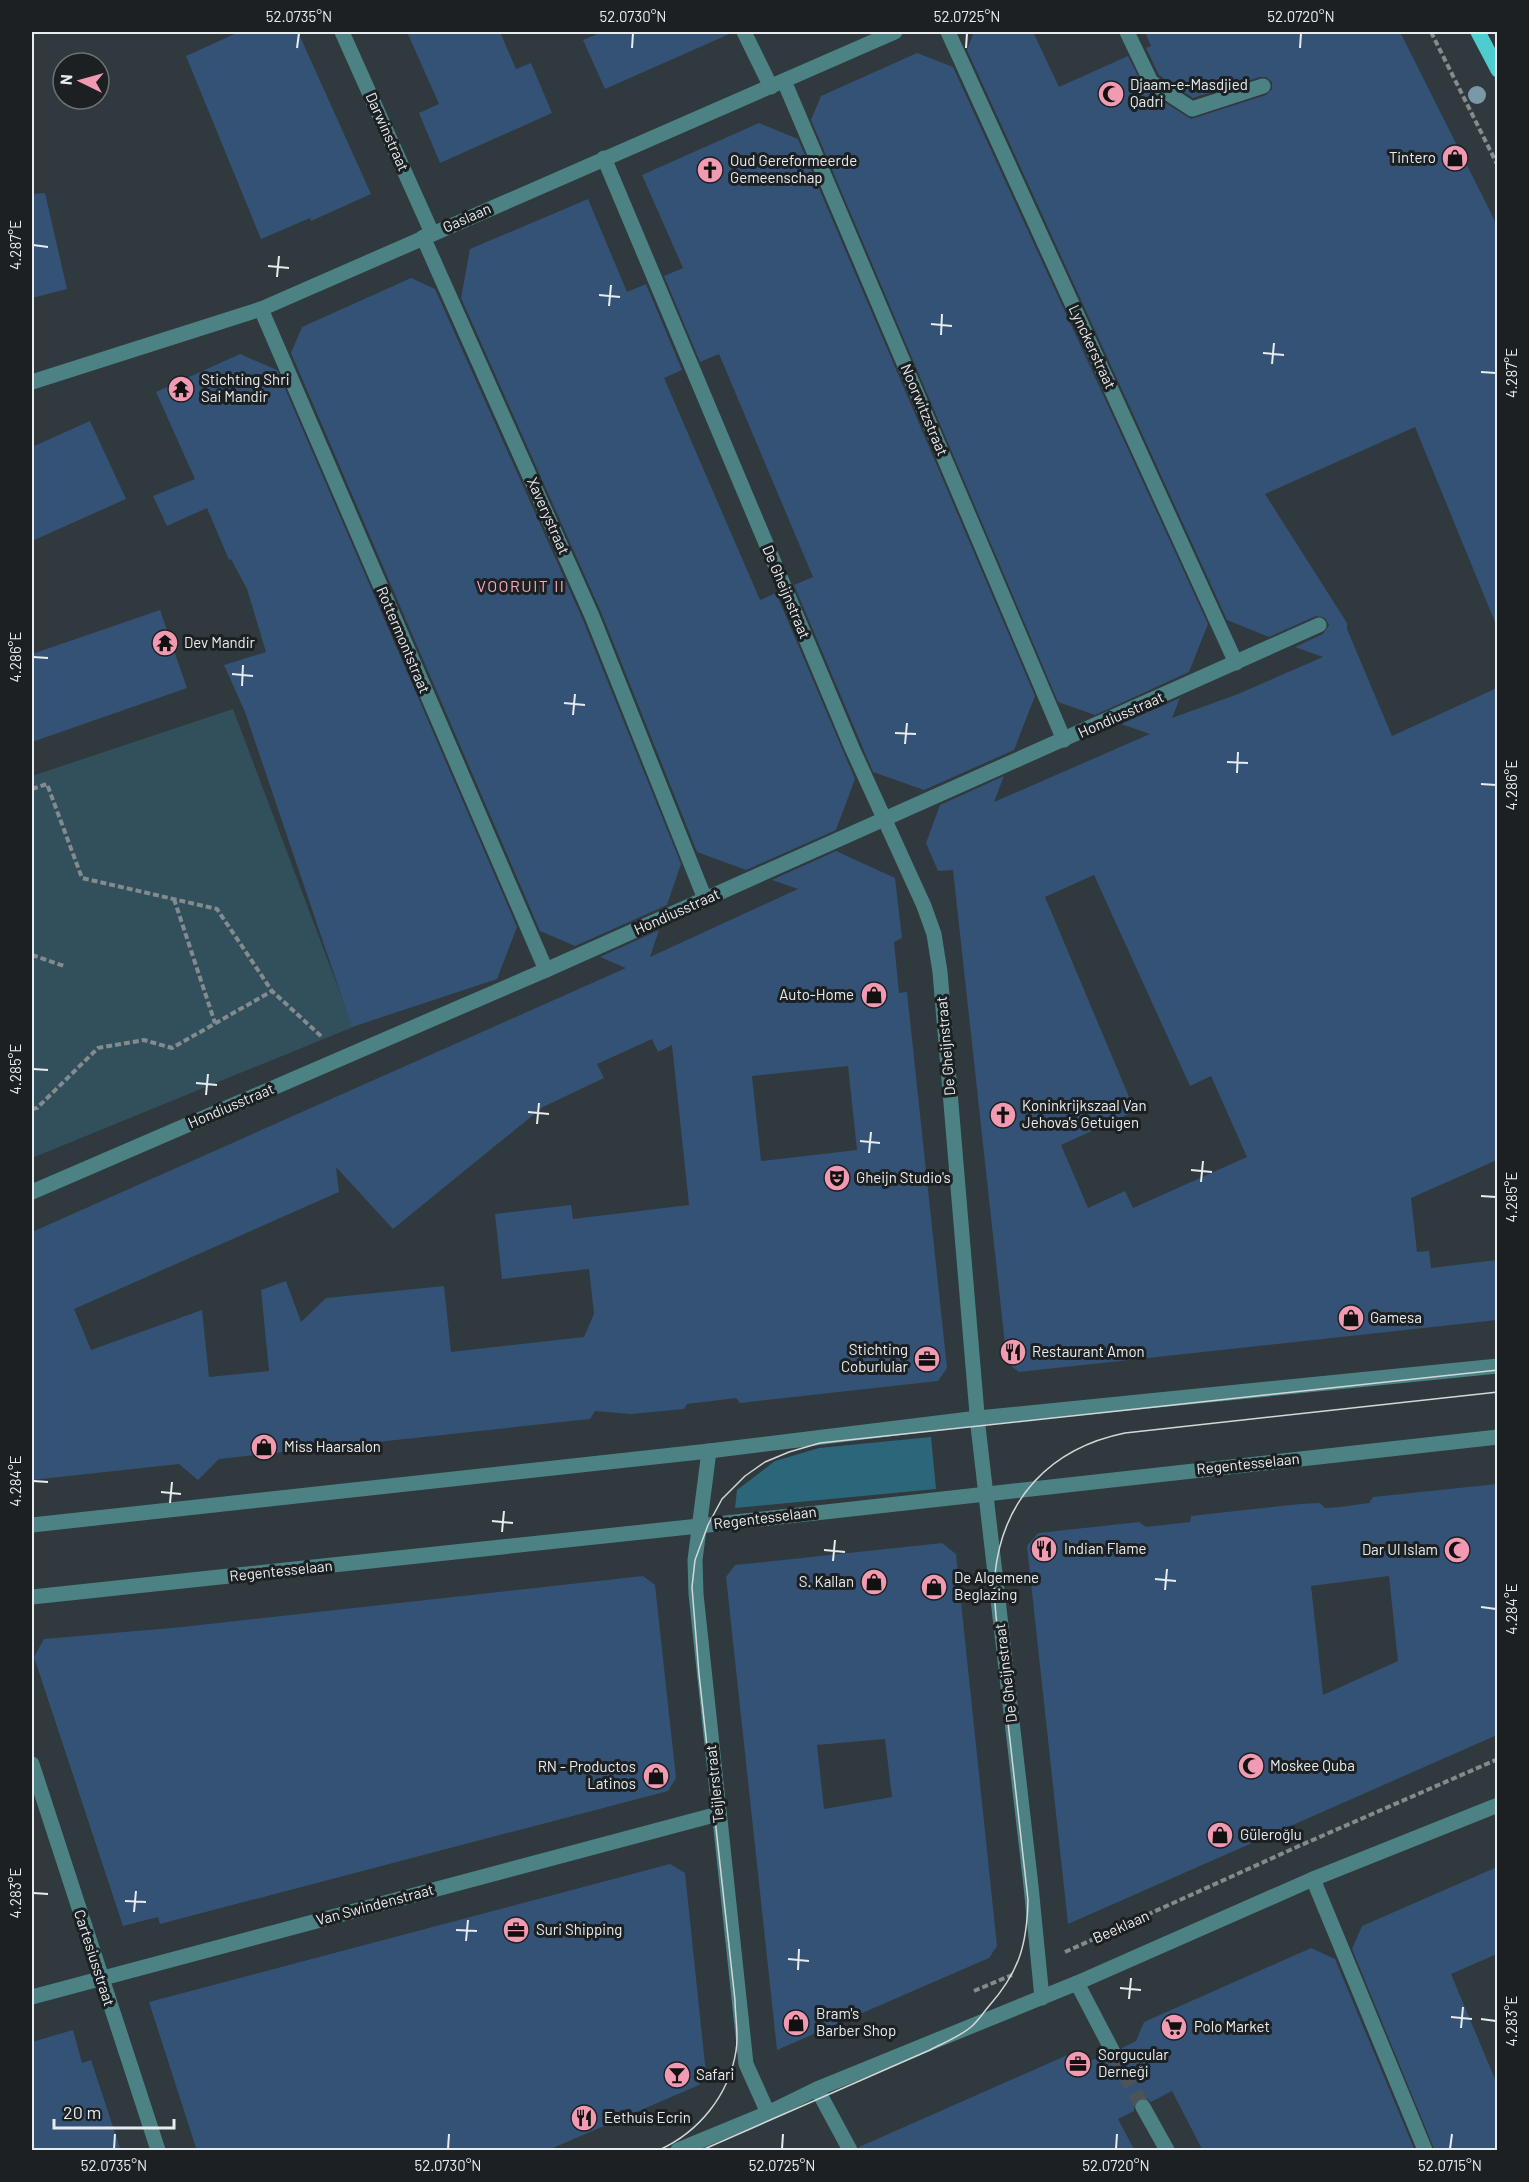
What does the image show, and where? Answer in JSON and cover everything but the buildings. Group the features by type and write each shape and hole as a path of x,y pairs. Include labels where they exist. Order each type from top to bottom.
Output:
{"main road":[{"path":"1478,32 1497,70"}],"street":[{"name":"Darwinstraat","path":"342,32 428,235"},
{"path":"744,32 777,84"},
{"name":"Gaslaan","path":"32,382 261,309 895,32"},
{"name":"Lynckerstraat","path":"948,32 1236,663"},
{"path":"1127,32 1150,82 1192,109 1263,86"},
{"name":"Noorwitzstraat","path":"777,84 1064,740"},
{"name":"De Gheijnstraat","path":"604,158 847,738 924,906 934,934 940,972 978,1418 1042,1998"},
{"name":"Xaverystraat","path":"428,235 592,616 705,899"},
{"name":"Rottermontstraat","path":"261,309 546,970"},
{"name":"Hondiusstraat","path":"32,1192 546,970 1319,625"},
{"path":"32,1524 709,1451 978,1418 1497,1366"},
{"name":"Regentesselaan","path":"32,1597 699,1526 1497,1437"},
{"name":"Teijlerstraat","path":"709,1451 695,1560 696,1594 746,2064 768,2113"},
{"name":"Cartesiusstraat","path":"32,1764 158,2151"},
{"path":"678,2151 768,2113 817,2089 1042,1998 1313,1879 1497,1804"},
{"name":"Van Swindenstraat","path":"32,1997 718,1814"},
{"path":"1313,1879 1425,2151"},
{"path":"1077,1983 1113,2052"},
{"path":"817,2089 850,2151"},
{"path":"1143,2107 1167,2151"}],"path":[{"path":"1431,32 1497,166"},
{"path":"32,789 46,784 82,878 217,909 272,991 319,1034"},
{"path":"174,899 215,1023"},
{"path":"32,955 64,966"},
{"path":"32,1109 37,1108 98,1048 144,1040 172,1048 272,991"},
{"name":"Beeklaan","path":"968,1994 1497,1759"}],"shaded area":[{"path":"233,709 353,1027 32,1158 32,776"},
{"path":"931,1437 936,1489 735,1508 737,1490 775,1461 819,1448"}],"tunnel":[{"path":"1113,2052 1143,2107"}],"tram line":[{"path":"659,2150 687,2133 710,2110 727,2082 737,2045 735,2000 699,1674 692,1587 695,1560 708,1525 722,1499 745,1476 765,1462 820,1443 1498,1370"},
{"path":"702,2150 956,2037 978,2020 999,1994 1014,1969 1026,1931 1028,1900 994,1584 1000,1547 1008,1522 1020,1500 1035,1481 1053,1464 1075,1451 1098,1440 1125,1433 1498,1392"}],"place":[{"name":"Djaam-e-Masdjied Qadri","path":"1111,94"},
{"name":"Tintero","path":"1455,158"},
{"name":"Oud Gereformeerde Gemeenschap","path":"710,170"},
{"name":"Stichting Shri Sai Mandir","path":"181,389"},
{"name":"Dev Mandir","path":"165,643"},
{"name":"Auto-Home","path":"874,995"},
{"name":"Koninkrijkszaal Van Jehova's Getuigen","path":"1003,1115"},
{"name":"Gheijn Studio's","path":"837,1178"},
{"name":"Gamesa","path":"1351,1318"},
{"name":"Restaurant Amon","path":"1013,1352"},
{"name":"Stichting Coburlular","path":"927,1359"},
{"name":"Miss Haarsalon","path":"264,1447"},
{"name":"Indian Flame","path":"1044,1549"},
{"name":"Dar Ul Islam","path":"1457,1550"},
{"name":"S. Kallan","path":"874,1582"},
{"name":"De Algemene Beglazing","path":"934,1587"},
{"name":"Moskee Quba","path":"1251,1766"},
{"name":"RN - Productos Latinos","path":"656,1776"},
{"name":"Güleroğlu","path":"1220,1835"},
{"name":"Suri Shipping","path":"516,1930"},
{"name":"Bram's Barber Shop","path":"796,2023"},
{"name":"Polo Market","path":"1174,2027"},
{"name":"Sorgucular Derneği","path":"1078,2064"},
{"name":"Safari","path":"677,2075"},
{"name":"Eethuis Ecrin","path":"584,2118"}],"district":[{"name":"VOORUIT II","path":"521,586"}]}
